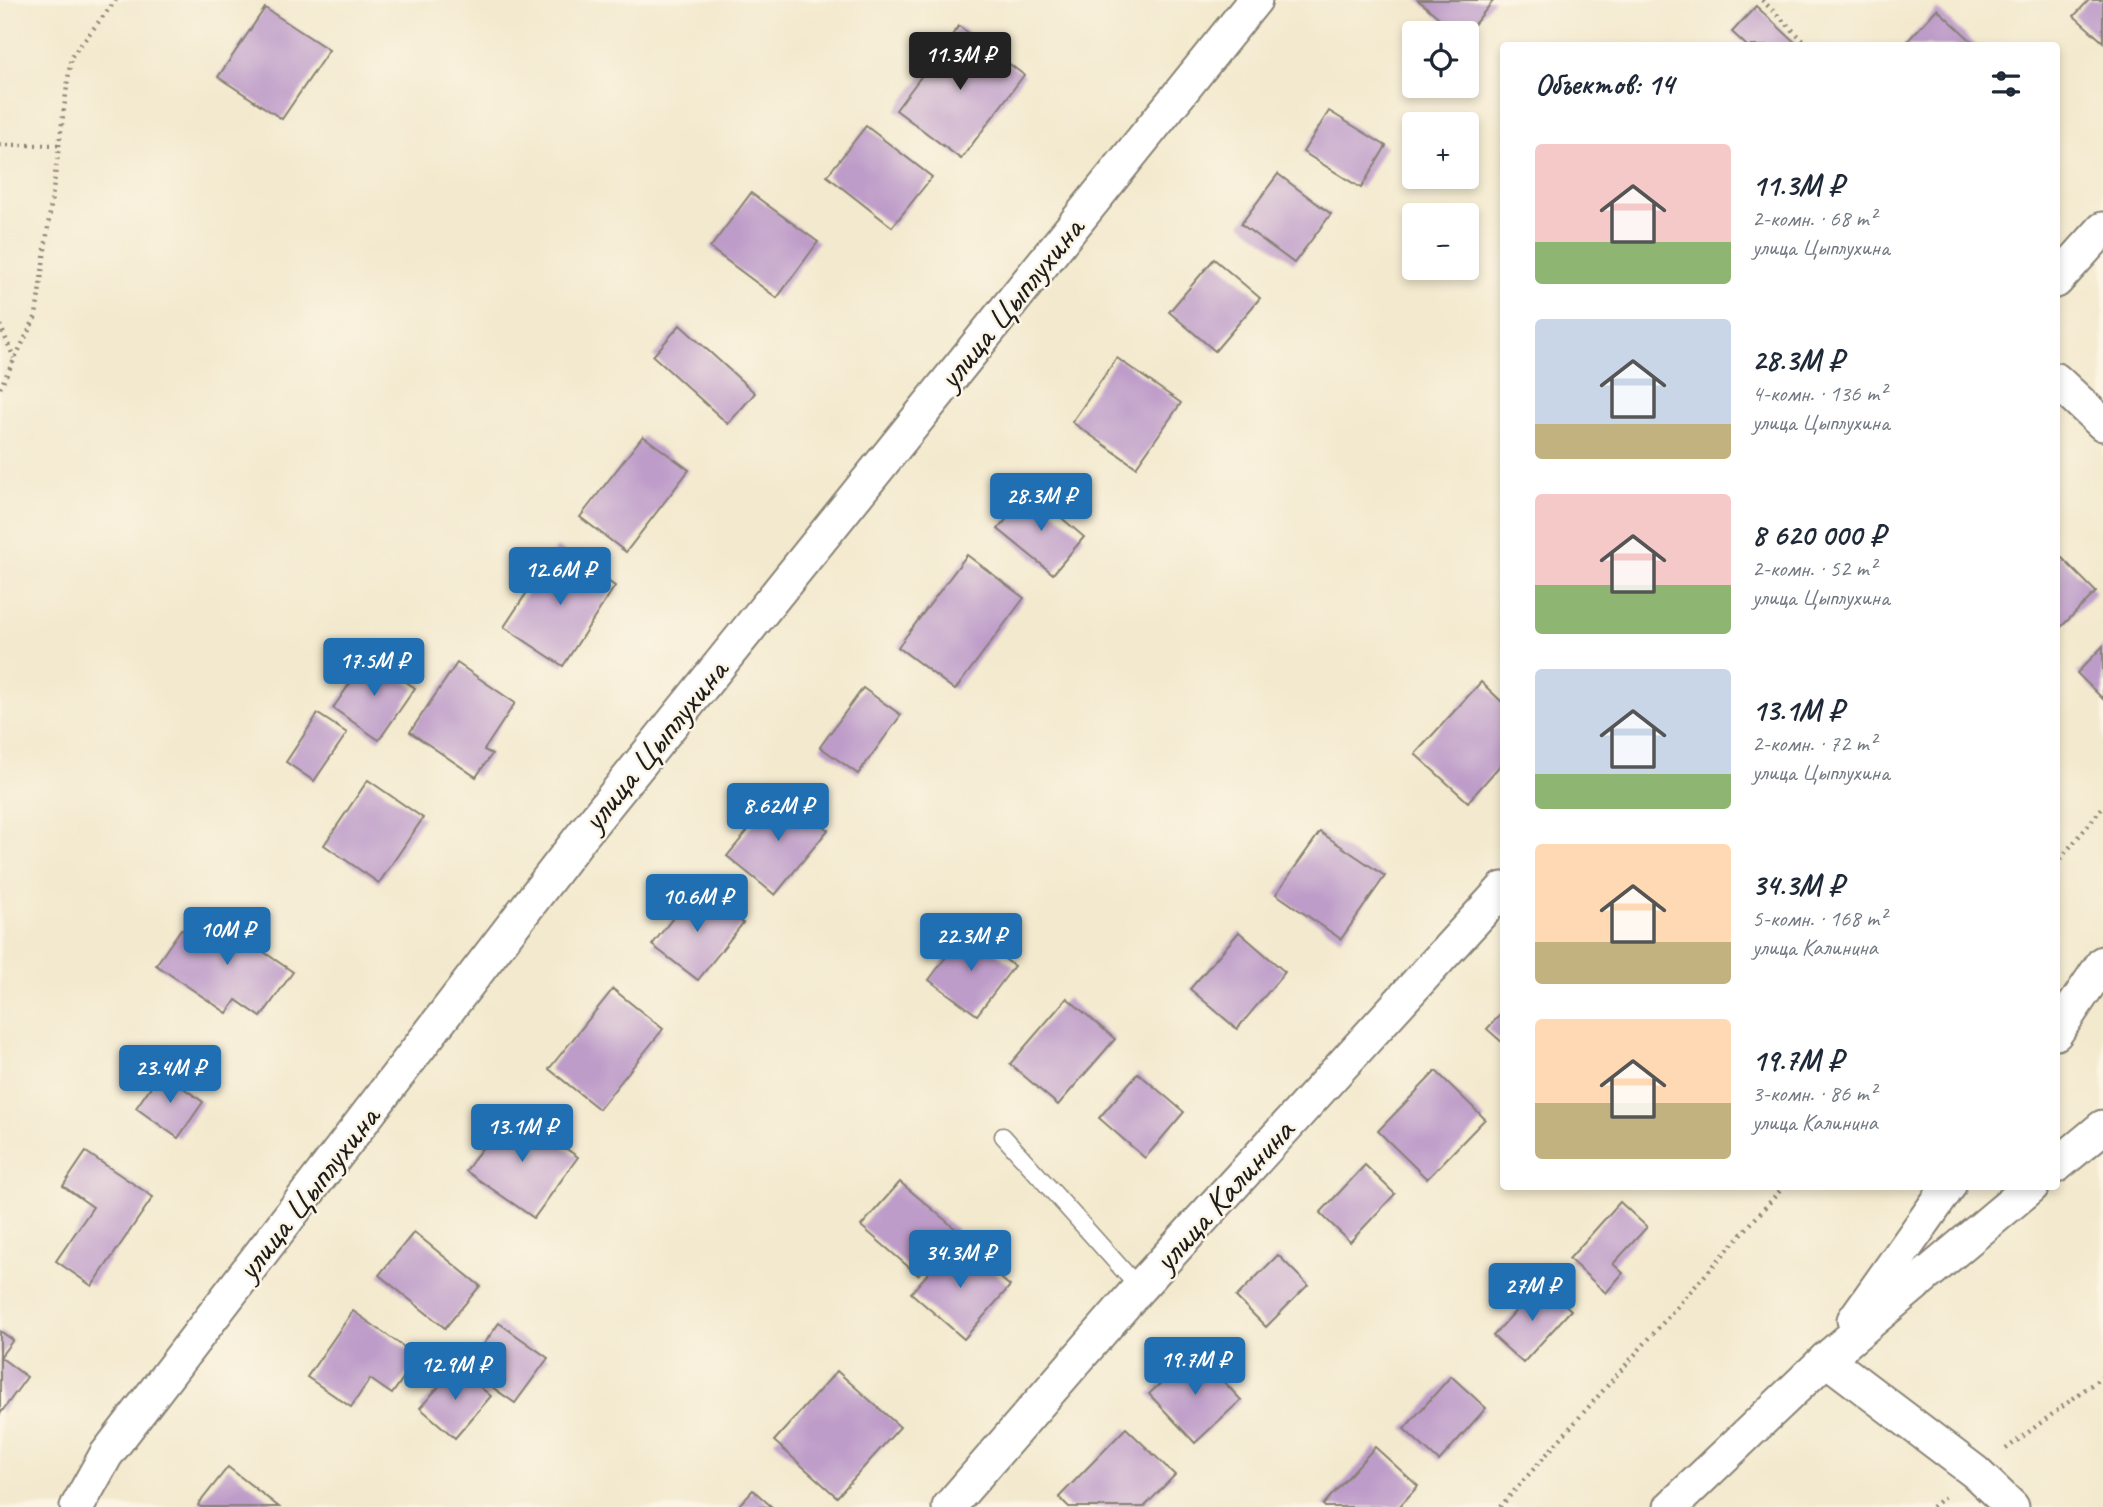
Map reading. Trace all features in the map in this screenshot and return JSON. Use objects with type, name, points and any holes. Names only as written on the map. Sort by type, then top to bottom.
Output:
[{"type":"street","name":"улица Цыплухина","points":[[77,1507],[106,1455],[580,838],[1255,0]]},
{"type":"street","points":[[2060,277],[2103,229]]},
{"type":"street","points":[[2060,384],[2103,424]]},
{"type":"street","name":"улица Калинина","points":[[949,1507],[1139,1288],[1500,891]]},
{"type":"street","points":[[2060,1027],[2103,963]]},
{"type":"street","points":[[2060,1163],[2103,1127]]},
{"type":"street","points":[[1826,1359],[1946,1190]]},
{"type":"street","points":[[1671,1507],[1826,1359],[2027,1190]]},
{"type":"street","points":[[1826,1359],[1975,1472],[2012,1507]]},
{"type":"lane","points":[[1003,1136],[1139,1288]]},
{"type":"path","points":[[0,388],[36,316],[71,57],[116,0]]},
{"type":"path","points":[[1762,0],[1805,42]]},
{"type":"path","points":[[0,145],[59,145]]},
{"type":"path","points":[[0,325],[15,359]]},
{"type":"path","points":[[2060,859],[2103,807]]},
{"type":"path","points":[[1500,1507],[1780,1190]]},
{"type":"path","points":[[1932,1507],[2103,1376]]},
{"type":"building","points":[[1418,0],[1494,0],[1477,21],[1443,21]]},
{"type":"building","points":[[2089,0],[2103,0],[2103,42],[2074,16]]},
{"type":"building","points":[[1756,6],[1795,42],[1743,42],[1732,32]]},
{"type":"building","points":[[265,8],[329,50],[282,119],[218,77]]},
{"type":"building","points":[[1937,9],[1973,42],[1907,42]]},
{"type":"building","points":[[959,26],[1024,75],[961,159],[896,110]]},
{"type":"building","points":[[1329,111],[1386,146],[1361,188],[1303,152]]},
{"type":"building","points":[[866,126],[932,177],[892,227],[827,176]]},
{"type":"building","points":[[1278,174],[1331,214],[1294,263],[1241,224]]},
{"type":"building","points":[[751,193],[818,242],[777,298],[710,248]]},
{"type":"building","points":[[1214,259],[1260,298],[1215,351],[1169,312]]},
{"type":"building","points":[[680,325],[755,393],[728,424],[653,356]]},
{"type":"building","points":[[1117,358],[1181,403],[1136,467],[1072,422]]},
{"type":"building","points":[[643,436],[689,470],[626,552],[580,517]]},
{"type":"building","points":[[1030,491],[1084,537],[1053,574],[998,529]]},
{"type":"building","points":[[557,547],[615,586],[563,666],[504,627]]},
{"type":"building","points":[[967,555],[1024,598],[955,690],[898,647]]},
{"type":"building","points":[[2060,556],[2096,592],[2060,628]]},
{"type":"building","points":[[2103,646],[2103,699],[2077,673]]},
{"type":"building","points":[[369,656],[415,688],[379,740],[333,708]]},
{"type":"building","points":[[457,663],[515,703],[484,750],[492,754],[476,777],[410,732]]},
{"type":"building","points":[[1481,682],[1500,700],[1500,765],[1468,802],[1415,754]]},
{"type":"building","points":[[863,688],[901,715],[858,774],[820,747]]},
{"type":"building","points":[[318,714],[347,733],[314,781],[286,762]]},
{"type":"building","points":[[368,780],[423,818],[379,883],[324,845]]},
{"type":"building","points":[[780,791],[828,830],[775,895],[727,856]]},
{"type":"building","points":[[1320,832],[1385,876],[1341,939],[1276,894]]},
{"type":"building","points":[[697,887],[743,923],[698,980],[652,945]]},
{"type":"building","points":[[239,918],[269,939],[261,950],[293,972],[261,1017],[236,1000],[227,1013],[156,965],[181,929],[201,942],[217,919],[231,929]]},
{"type":"building","points":[[966,930],[1014,966],[977,1015],[929,980]]},
{"type":"building","points":[[1239,932],[1285,972],[1237,1029],[1190,989]]},
{"type":"building","points":[[613,989],[663,1029],[599,1109],[549,1069]]},
{"type":"building","points":[[1067,998],[1115,1039],[1058,1105],[1010,1064]]},
{"type":"building","points":[[1500,1014],[1500,1040],[1487,1029]]},
{"type":"building","points":[[1436,1071],[1485,1119],[1427,1179],[1378,1131]]},
{"type":"building","points":[[161,1072],[203,1102],[178,1138],[136,1108]]},
{"type":"building","points":[[1138,1073],[1184,1112],[1145,1158],[1099,1118]]},
{"type":"building","points":[[509,1109],[578,1157],[534,1218],[466,1171]]},
{"type":"building","points":[[86,1152],[153,1197],[92,1286],[56,1261],[93,1207],[63,1186]]},
{"type":"building","points":[[1365,1165],[1395,1194],[1350,1242],[1320,1213]]},
{"type":"building","points":[[900,1182],[957,1230],[918,1275],[861,1226]]},
{"type":"building","points":[[1620,1202],[1647,1227],[1613,1264],[1623,1273],[1606,1293],[1569,1259]]},
{"type":"building","points":[[414,1232],[480,1286],[445,1328],[379,1275]]},
{"type":"building","points":[[957,1240],[1010,1286],[964,1339],[911,1293]]},
{"type":"building","points":[[1278,1255],[1308,1285],[1266,1327],[1236,1297]]},
{"type":"building","points":[[1541,1283],[1571,1310],[1523,1363],[1493,1336]]},
{"type":"building","points":[[353,1311],[418,1357],[392,1394],[370,1379],[351,1407],[307,1377]]},
{"type":"building","points":[[499,1323],[548,1358],[515,1403],[466,1369]]},
{"type":"building","points":[[0,1331],[13,1340],[0,1357]]},
{"type":"building","points":[[1195,1351],[1241,1400],[1195,1443],[1149,1394]]},
{"type":"building","points":[[0,1357],[27,1377],[0,1414]]},
{"type":"building","points":[[456,1367],[491,1396],[455,1438],[420,1408]]},
{"type":"building","points":[[837,1371],[900,1427],[837,1497],[774,1441]]},
{"type":"building","points":[[1451,1376],[1486,1408],[1439,1461],[1404,1429]]},
{"type":"building","points":[[1126,1428],[1175,1475],[1144,1507],[1069,1507],[1059,1497]]},
{"type":"building","points":[[1375,1447],[1418,1486],[1399,1507],[1325,1507],[1323,1505]]},
{"type":"building","points":[[228,1467],[279,1507],[198,1505]]},
{"type":"building","points":[[753,1490],[772,1507],[737,1507]]}]
